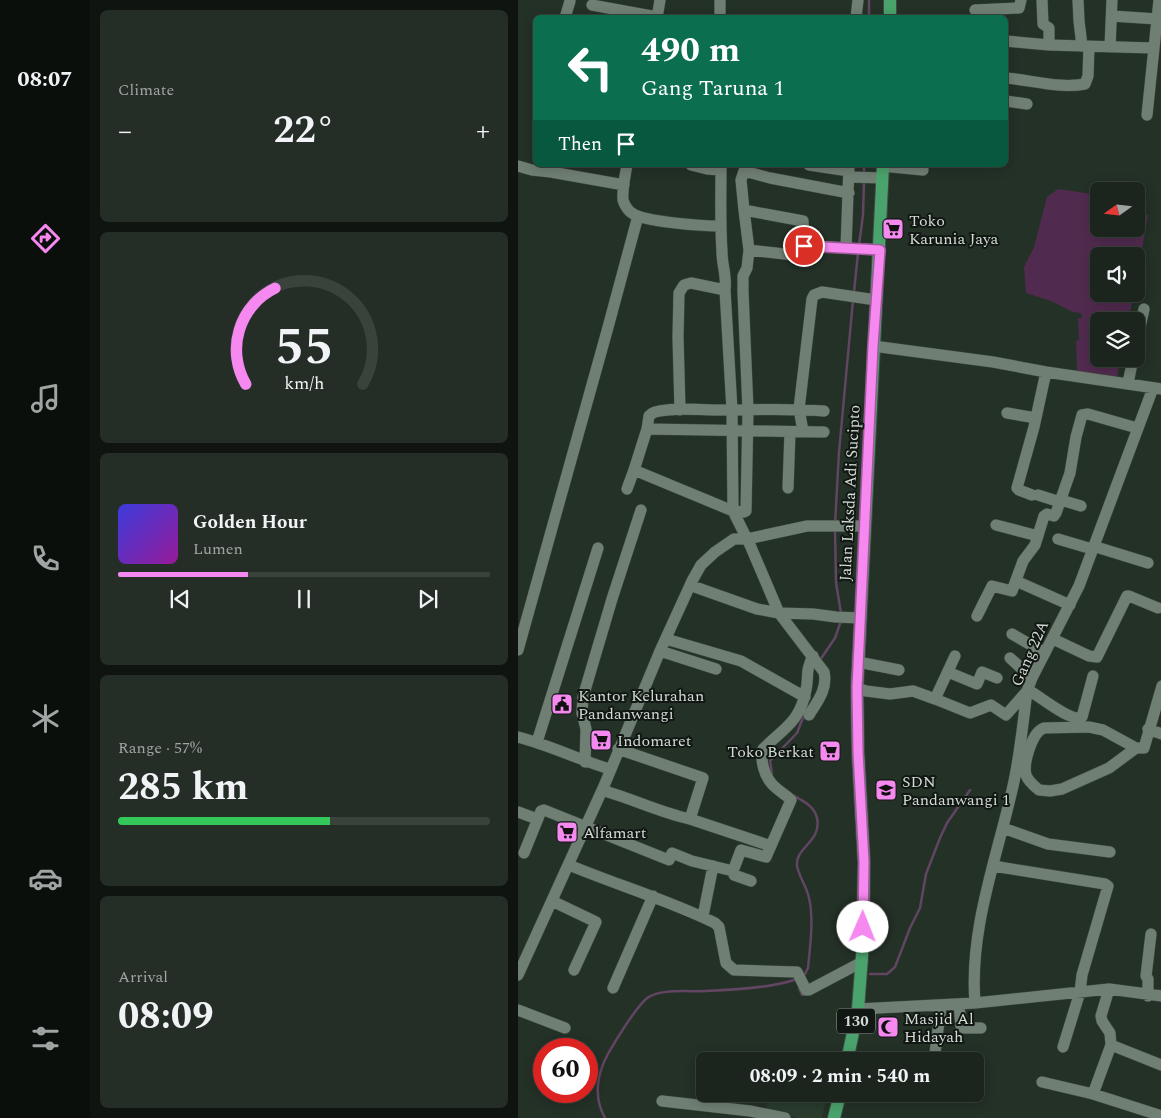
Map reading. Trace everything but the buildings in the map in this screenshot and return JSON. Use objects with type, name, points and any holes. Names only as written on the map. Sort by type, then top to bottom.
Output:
[{"type":"main road","points":[[890,0],[890,15]]},
{"type":"main road","name":"Jalan Laksda Adi Sucipto","points":[[850,1052],[858,1009],[862,962],[864,862],[858,752],[857,688],[873,346],[880,250],[880,172]]},
{"type":"main road","points":[[834,1118],[838,1102]]},
{"type":"street","points":[[657,15],[660,0]]},
{"type":"street","points":[[720,0],[720,15]]},
{"type":"street","points":[[856,15],[858,0]]},
{"type":"street","points":[[975,10],[994,14],[1020,8],[1021,0]]},
{"type":"street","points":[[1042,0],[1043,25],[1049,28],[1049,45]]},
{"type":"street","points":[[1008,78],[1044,84],[1085,84],[1088,76],[1086,46],[1079,21],[1078,0]]},
{"type":"street","points":[[1110,47],[1112,0]]},
{"type":"street","points":[[566,15],[570,1]]},
{"type":"street","points":[[1147,115],[1153,48],[1160,4]]},
{"type":"street","points":[[592,5],[646,15]]},
{"type":"street","points":[[1112,16],[1157,19]]},
{"type":"street","points":[[1008,41],[1049,45],[1153,48]]},
{"type":"street","points":[[1008,101],[1028,104]]},
{"type":"street","points":[[518,166],[624,185]]},
{"type":"street","points":[[627,167],[624,201],[631,213],[672,222],[720,226]]},
{"type":"street","points":[[699,167],[707,169],[721,167],[720,226],[722,264],[727,277],[732,410],[733,511],[779,613],[822,667],[826,680],[825,686],[808,715]]},
{"type":"street","points":[[821,167],[851,172],[923,170]]},
{"type":"street","points":[[634,470],[733,511],[744,512],[747,508],[748,410],[744,276],[749,250],[741,180],[744,171],[779,180],[849,193]]},
{"type":"street","points":[[851,172],[849,193],[853,248]]},
{"type":"street","points":[[744,210],[803,221],[804,246]]},
{"type":"street","points":[[518,650],[608,331],[638,216]]},
{"type":"street","points":[[749,250],[794,255],[798,246],[880,250]]},
{"type":"street","points":[[727,277],[741,273],[744,276]]},
{"type":"street","points":[[680,410],[679,292],[684,285],[691,283],[726,290]]},
{"type":"street","points":[[803,431],[799,409],[814,295],[822,292],[831,292],[876,300]]},
{"type":"street","points":[[873,346],[994,362],[1046,372],[1157,388]]},
{"type":"street","points":[[1128,383],[1131,367]]},
{"type":"street","points":[[1046,372],[1017,488],[1035,495],[1081,506]]},
{"type":"street","name":"Gang 22A","points":[[975,1003],[973,980],[975,954],[986,890],[1014,785],[1029,686],[1079,586],[1137,428],[1157,388]]},
{"type":"street","points":[[627,489],[647,430],[649,416],[653,413],[680,410],[799,409],[824,411]]},
{"type":"street","points":[[1007,413],[1036,418]]},
{"type":"street","points":[[977,616],[992,586],[1012,591],[1023,561],[1036,545],[1044,516],[1046,514],[1055,515],[1070,473],[1076,435],[1084,414],[1137,428]]},
{"type":"street","points":[[647,430],[824,432]]},
{"type":"street","points":[[788,488],[790,432]]},
{"type":"street","points":[[585,762],[586,729],[582,714],[583,698],[614,591],[641,510]]},
{"type":"street","points":[[518,975],[569,865],[692,580],[707,558],[734,539],[747,539],[789,528],[828,525],[865,526]]},
{"type":"street","points":[[996,525],[1038,536]]},
{"type":"street","points":[[1058,539],[1148,563]]},
{"type":"street","points":[[538,742],[598,548]]},
{"type":"street","points":[[1016,581],[1070,605]]},
{"type":"street","points":[[695,587],[746,606],[779,613],[860,618]]},
{"type":"street","points":[[1053,639],[1090,656],[1097,657],[1126,596],[1158,608]]},
{"type":"street","points":[[1012,634],[1045,652]]},
{"type":"street","points":[[666,640],[741,661],[805,696]]},
{"type":"street","points":[[660,651],[716,668]]},
{"type":"street","points":[[935,699],[955,656]]},
{"type":"street","points":[[733,871],[741,850],[766,857],[791,800],[772,785],[767,778],[762,754],[763,749],[790,725],[797,716],[805,696],[807,673],[814,657]]},
{"type":"street","points":[[1010,658],[1029,686],[1074,718],[1080,719],[1082,717],[1094,676]]},
{"type":"street","points":[[858,662],[899,670]]},
{"type":"street","points":[[948,672],[977,684],[982,672],[997,678]]},
{"type":"street","points":[[857,688],[890,694],[914,691],[970,713],[991,705],[1006,715],[1029,686]]},
{"type":"street","points":[[1136,748],[1103,730],[1089,728],[1044,728],[1038,732],[1030,748],[1026,776],[1039,790],[1062,789],[1109,768],[1136,748],[1145,747],[1148,730],[1162,686]]},
{"type":"street","points":[[1148,730],[1162,734]]},
{"type":"street","points":[[518,737],[538,742],[585,762],[610,769]]},
{"type":"street","points":[[618,750],[705,774],[690,819]]},
{"type":"street","points":[[608,792],[631,798],[677,816],[770,846]]},
{"type":"street","points":[[524,853],[537,819],[541,811],[544,810],[586,825],[669,860],[672,853],[733,871],[734,875],[751,881]]},
{"type":"street","points":[[518,812],[537,819]]},
{"type":"street","points":[[1003,828],[1048,844],[1110,852]]},
{"type":"street","points":[[569,865],[610,882],[653,896],[715,923],[719,927],[726,963],[734,970],[796,972],[806,990],[809,990],[862,962]]},
{"type":"street","points":[[702,916],[712,866]]},
{"type":"street","points":[[993,866],[1108,886],[1082,975],[1080,992],[1064,1048]]},
{"type":"street","points":[[613,988],[653,896]]},
{"type":"street","points":[[552,901],[596,922],[574,970]]},
{"type":"street","points":[[1148,996],[1148,979],[1146,976],[1151,934]]},
{"type":"street","points":[[1093,1094],[1111,1045],[1110,1033],[1101,1016],[1109,989]]},
{"type":"street","points":[[858,1009],[941,1006],[1109,989],[1148,996],[1162,996]]},
{"type":"street","points":[[959,1004],[962,1026],[964,1028],[980,1028]]},
{"type":"street","points":[[935,1052],[941,1006]]},
{"type":"street","points":[[518,1010],[565,1028]]},
{"type":"street","points":[[1111,1045],[1161,1065]]},
{"type":"street","points":[[1042,1082],[1093,1094],[1162,1116]]},
{"type":"street","points":[[662,1101],[741,1110],[785,1118]]},
{"type":"shaded area","points":[[1058,189],[1090,194],[1090,238],[1144,238],[1142,247],[1090,247],[1090,302],[1132,302],[1130,312],[1090,312],[1090,367],[1119,367],[1117,377],[1077,371],[1076,341],[1079,340],[1078,318],[1082,318],[1081,313],[1073,312],[1051,301],[1026,293],[1024,267],[1034,247],[1047,197]]},
{"type":"shaded area","points":[[767,1102],[825,1102],[822,1118],[798,1118],[766,1109]]},
{"type":"waterway","points":[[869,0],[869,15]]},
{"type":"waterway","points":[[864,167],[864,175]]},
{"type":"waterway","points":[[859,245],[863,215],[864,181]]},
{"type":"waterway","points":[[854,292],[858,253]]},
{"type":"waterway","points":[[835,524],[839,452],[853,300]]},
{"type":"waterway","points":[[835,529],[836,583],[841,613]]},
{"type":"waterway","points":[[820,660],[835,638],[841,621]]},
{"type":"waterway","points":[[772,774],[770,761],[797,733],[804,715]]},
{"type":"waterway","points":[[870,974],[887,974],[895,967],[920,908],[926,874],[940,838],[947,823],[970,790]]},
{"type":"waterway","points":[[793,795],[807,804],[817,818],[816,833],[797,859],[798,870],[808,894],[811,915],[808,968],[802,976]]},
{"type":"waterway","points":[[605,1118],[601,1110],[598,1093],[599,1077],[602,1068],[621,1032],[646,999],[658,993],[752,988],[776,985],[797,979]]},
{"type":"waterway","points":[[799,988],[802,995],[808,994]]},
{"type":"place","name":"Toko Karunia Jaya","points":[[893,229]]},
{"type":"place","name":"Kantor Kelurahan Pandanwangi","points":[[562,704]]},
{"type":"place","name":"Indomaret","points":[[601,740]]},
{"type":"place","name":"Toko Berkat","points":[[830,751]]},
{"type":"place","name":"SDN Pandanwangi 1","points":[[886,790]]},
{"type":"place","name":"Alfamart","points":[[567,832]]},
{"type":"place","name":"Masjid Al Hidayah","points":[[888,1027]]},
{"type":"route","points":[[804,246],[880,250],[873,346],[857,688],[858,752],[864,862],[863,927]]}]
